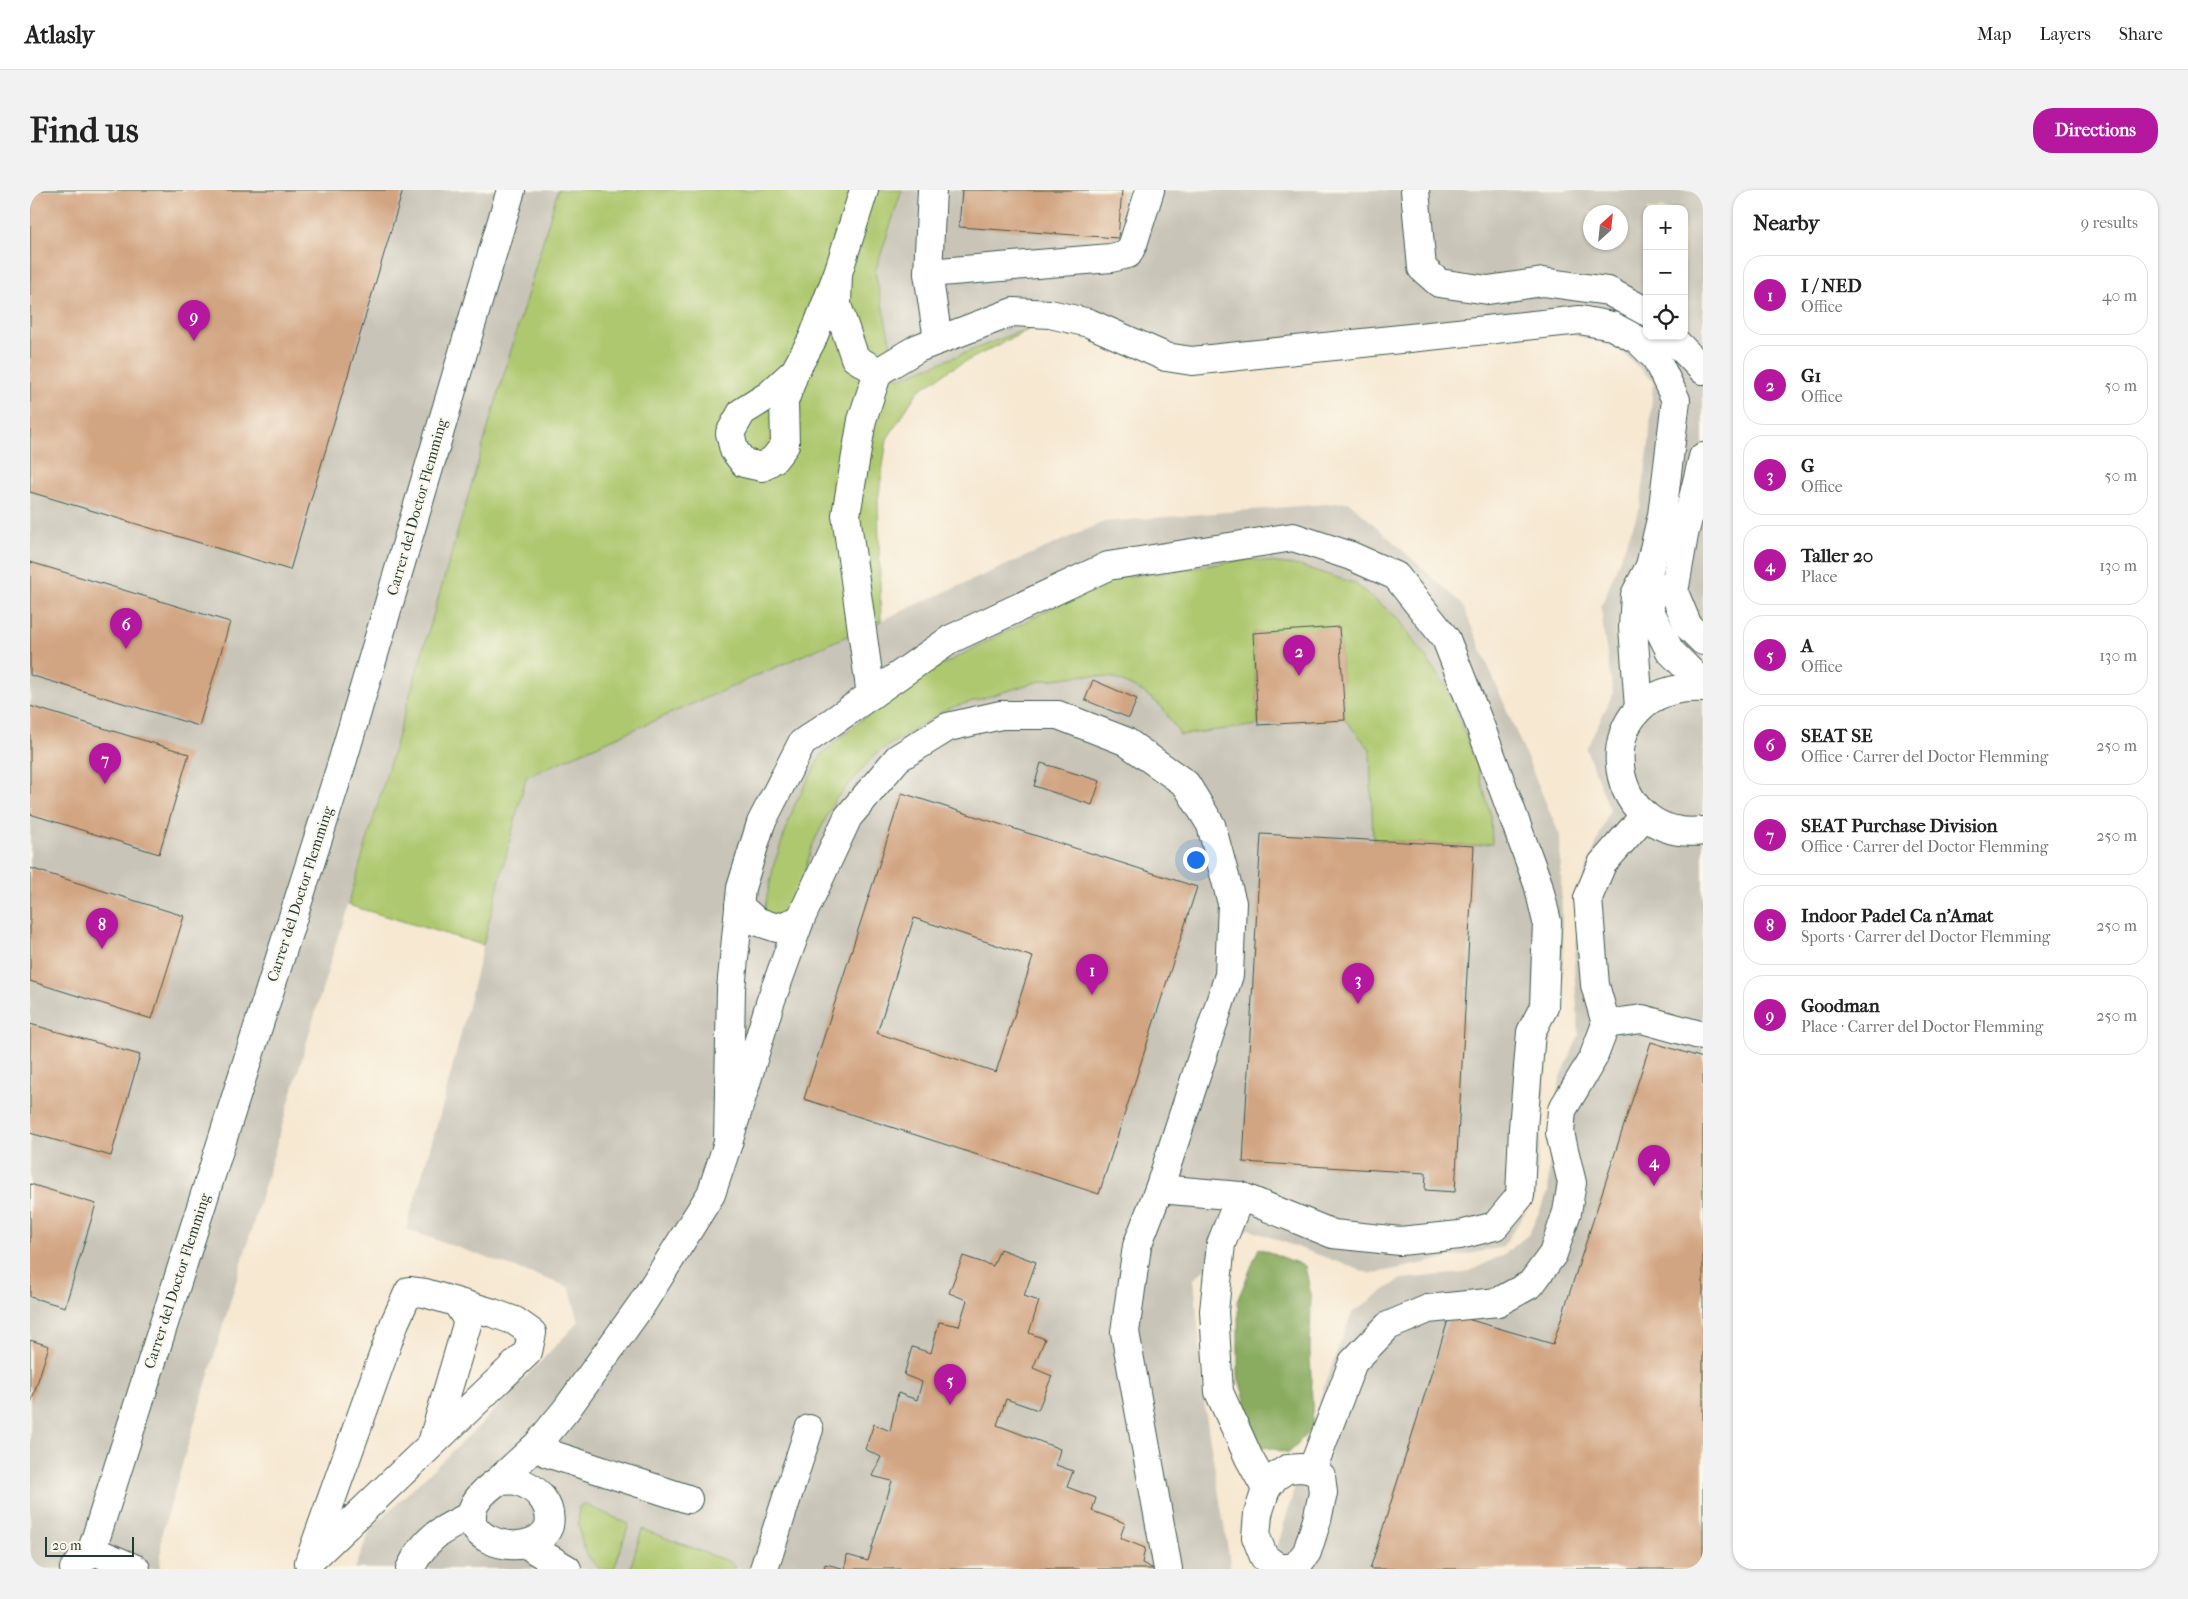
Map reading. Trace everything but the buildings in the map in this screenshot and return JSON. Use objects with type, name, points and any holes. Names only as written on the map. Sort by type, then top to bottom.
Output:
[{"type":"street","name":"Carrer del Doctor Flemming","points":[[136,1569],[83,1559],[340,766],[510,190]]},
{"type":"street","points":[[795,372],[812,340],[838,273],[864,190]]},
{"type":"street","points":[[932,190],[928,273],[938,340]]},
{"type":"street","points":[[928,273],[1110,258],[1128,254],[1134,244],[1150,190]]},
{"type":"street","points":[[1415,190],[1422,268],[1439,283],[1488,290],[1543,282],[1608,291],[1643,310]]},
{"type":"street","points":[[838,273],[837,305],[855,358],[878,372]]},
{"type":"street","points":[[871,695],[846,515],[862,420],[878,372],[918,348],[1013,312],[1050,314],[1089,323],[1166,357],[1192,361],[1580,320],[1612,326],[1638,340],[1656,358],[1676,400],[1662,515],[1650,566],[1650,611],[1670,651],[1703,686]]},
{"type":"street","points":[[1674,340],[1703,370]]},
{"type":"street","points":[[1676,400],[1703,380]]},
{"type":"street","points":[[1703,457],[1684,535],[1674,592],[1688,626],[1703,641]]},
{"type":"street","points":[[728,1143],[731,989],[741,888],[762,822],[802,742],[951,639],[1108,566],[1292,537],[1351,556],[1396,576],[1446,639],[1538,884],[1547,922],[1544,1007],[1531,1032],[1523,1128],[1520,1196],[1495,1226],[1460,1235],[1400,1241],[1333,1234],[1240,1196],[1159,1189]]},
{"type":"street","points":[[1640,708],[1633,627],[1634,603],[1635,594],[1650,566]]},
{"type":"street","points":[[1698,836],[1666,828],[1644,815],[1629,797],[1620,774],[1619,750],[1626,727],[1640,708],[1659,694],[1682,687],[1703,686]]},
{"type":"street","points":[[567,1569],[531,1558],[485,1558],[472,1529],[472,1515],[477,1500],[536,1445],[566,1410],[642,1304],[711,1194],[770,1002],[800,920],[848,817],[898,758],[948,727],[1001,715],[1058,715],[1126,741],[1186,784],[1210,825],[1232,904],[1229,975],[1159,1189],[1137,1246],[1124,1332],[1168,1569]]},
{"type":"street","points":[[1312,1470],[1353,1362],[1388,1326],[1428,1309],[1498,1302],[1531,1284],[1553,1254],[1567,1212],[1572,1183],[1560,1134],[1562,1110],[1593,1058],[1606,1024],[1594,985],[1588,898],[1602,864],[1644,815]]},
{"type":"street","points":[[739,906],[756,921],[778,928],[800,920]]},
{"type":"street","points":[[1606,1024],[1642,1019],[1703,1036]]},
{"type":"street","points":[[1240,1196],[1221,1244],[1214,1311],[1219,1392],[1249,1458],[1266,1489]]},
{"type":"street","points":[[409,1291],[425,1293],[457,1303],[516,1321],[532,1333],[528,1352],[309,1562],[395,1322],[409,1291]]},
{"type":"street","points":[[432,1444],[468,1321],[457,1303]]},
{"type":"street","points":[[542,1496],[547,1453],[566,1410]]},
{"type":"street","points":[[764,1569],[808,1429]]},
{"type":"street","points":[[547,1453],[688,1499]]},
{"type":"street","points":[[1301,1468],[1312,1470],[1321,1476],[1323,1493],[1307,1552],[1294,1569],[1279,1568],[1264,1557],[1256,1537],[1258,1514],[1266,1489],[1275,1477],[1287,1469],[1301,1468]]},
{"type":"street","points":[[498,1481],[516,1481],[530,1487],[542,1496],[550,1512],[545,1539],[531,1558]]},
{"type":"street","points":[[410,1569],[419,1551],[438,1532],[472,1515]]},
{"type":"shaded area","points":[[30,190],[558,190],[162,1533],[160,1569],[30,1569]]},
{"type":"shaded area","points":[[902,190],[1703,190],[1703,1569],[1271,1569],[1326,1380],[1352,1313],[1401,1279],[1465,1273],[1503,1255],[1529,1234],[1548,1193],[1550,1137],[1560,1079],[1579,1035],[1574,969],[1584,875],[1610,809],[1586,749],[1613,694],[1601,607],[1640,508],[1649,444],[1653,381],[1618,348],[1568,333],[1135,357],[1044,322],[898,379],[875,272]]},
{"type":"shaded area","points":[[1349,502],[1462,604],[1560,836],[1563,969],[1545,1077],[1535,1197],[1503,1247],[1371,1274],[1248,1229],[1194,1279],[1205,1409],[1231,1569],[355,1569],[370,1529],[484,1421],[579,1321],[569,1287],[406,1229],[443,1104],[526,777],[1104,522]]},
{"type":"green space","points":[[558,190],[902,190],[875,272],[898,379],[1044,322],[951,369],[918,391],[887,439],[878,500],[881,621],[526,777],[483,945],[348,905]]},
{"type":"green space","points":[[1248,559],[1300,566],[1354,583],[1399,619],[1446,687],[1474,756],[1491,816],[1492,843],[1474,846],[1373,840],[1370,749],[1345,720],[1339,628],[1253,633],[1258,725],[1180,735],[1162,707],[1143,692],[1115,678],[1085,675],[1040,681],[947,709],[875,754],[835,800],[812,846],[790,922],[763,916],[774,864],[795,804],[822,754],[867,715],[919,677],[1110,578],[1163,573]]},
{"type":"green space","points":[[1259,1248],[1305,1266],[1311,1295],[1310,1350],[1313,1427],[1289,1453],[1258,1445],[1238,1376],[1238,1299]]},
{"type":"green space","points":[[584,1504],[629,1524],[614,1569],[601,1569],[585,1550],[579,1524],[579,1507]]},
{"type":"green space","points":[[642,1529],[732,1563],[735,1569],[630,1569]]},
{"type":"place","name":"Goodman","points":[[194,341]]},
{"type":"place","name":"SEAT SE","points":[[126,649]]},
{"type":"place","name":"G1","points":[[1299,676]]},
{"type":"place","name":"SEAT Purchase Division","points":[[105,784]]},
{"type":"place","name":"Indoor Padel Ca n'Amat","points":[[102,949]]},
{"type":"place","name":"I / NED","points":[[1092,995]]},
{"type":"place","name":"G","points":[[1358,1004]]},
{"type":"place","name":"Taller 20","points":[[1654,1186]]},
{"type":"place","name":"A","points":[[950,1405]]}]
